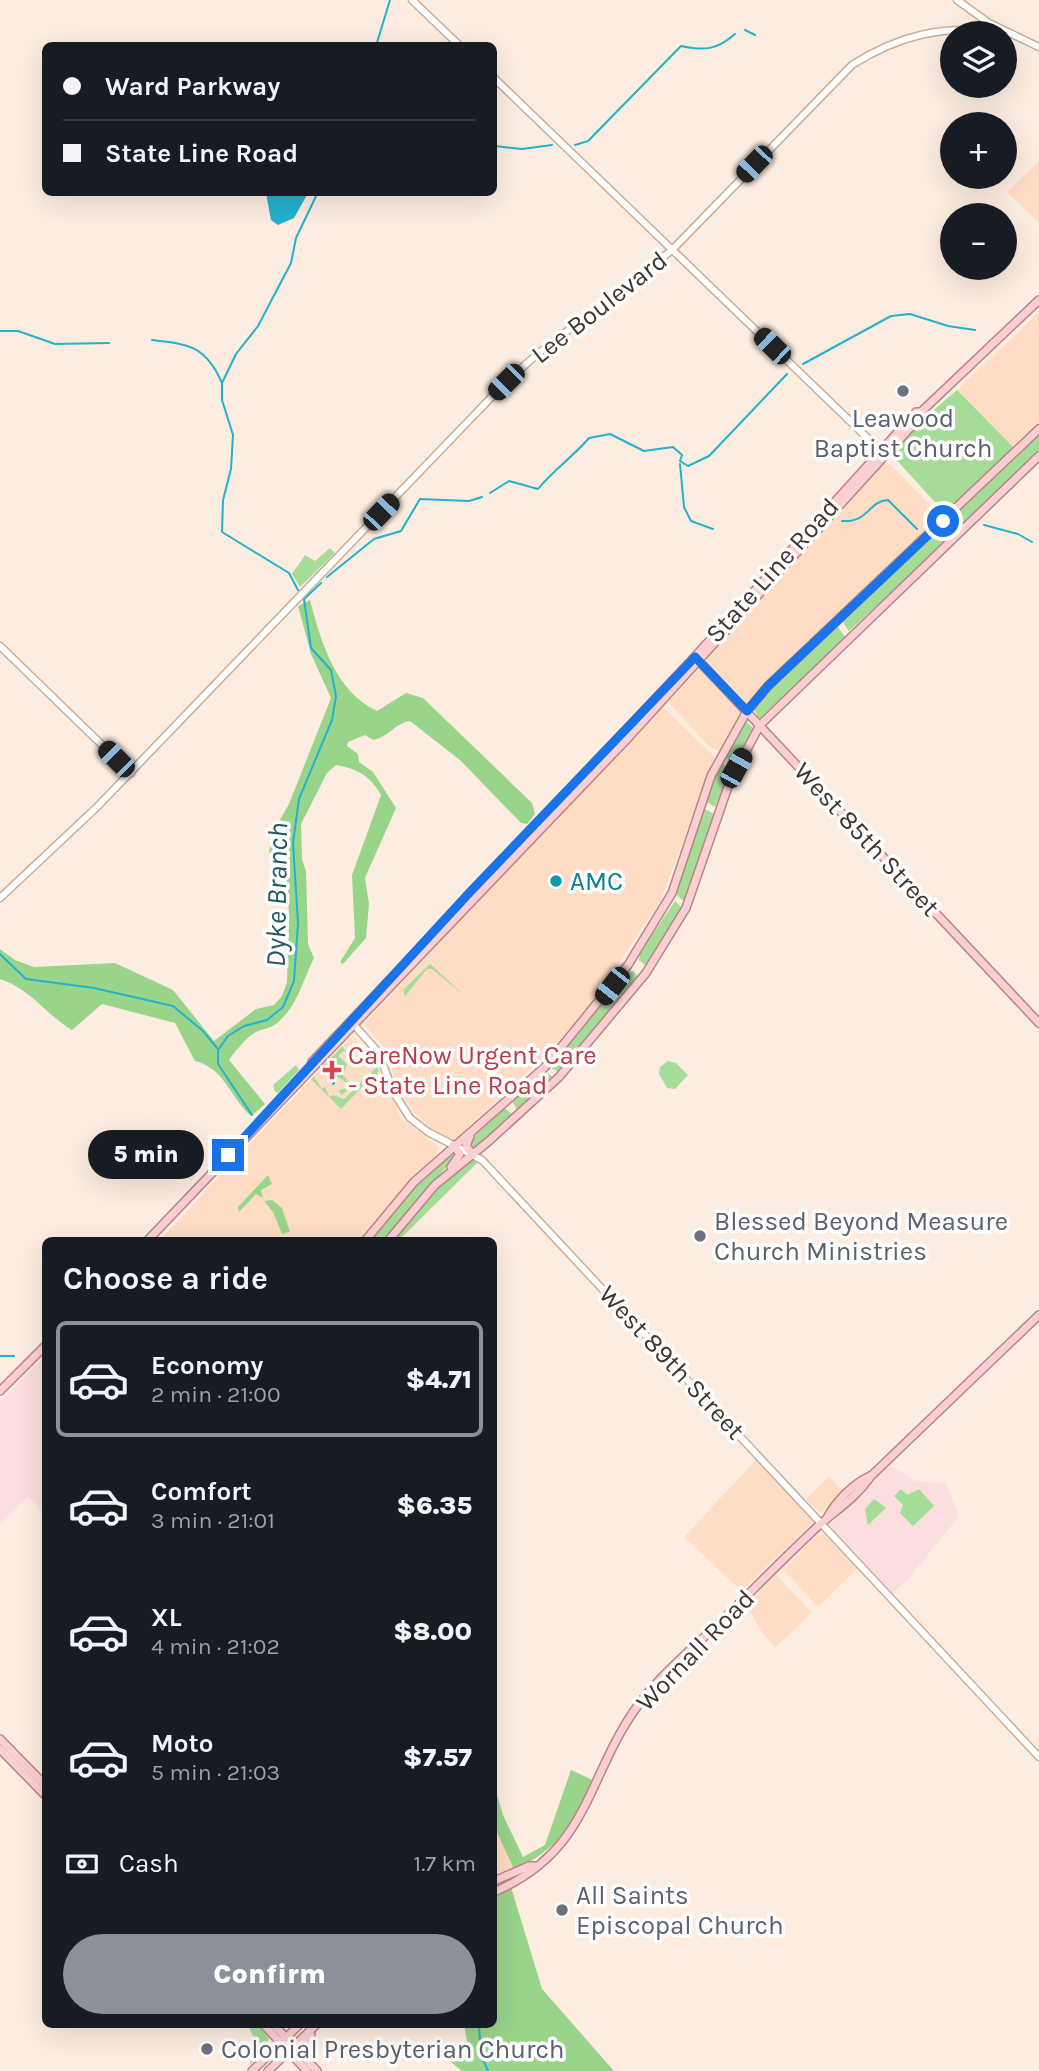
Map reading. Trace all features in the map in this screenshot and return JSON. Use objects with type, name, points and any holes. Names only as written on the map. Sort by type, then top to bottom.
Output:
[{"type":"main road","name":"State Line Road","points":[[310,1069],[316,1067],[355,1026],[697,659],[921,412],[1039,300]]},
{"type":"main road","name":"State Line Road","points":[[151,1237],[310,1069],[312,1062],[470,892],[697,659],[880,450],[916,412],[921,412]]},
{"type":"main road","points":[[368,1237],[414,1182],[562,1049],[647,937],[678,878],[711,776],[747,711],[768,686],[1039,429]]},
{"type":"main road","points":[[435,1185],[473,1155],[559,1077],[646,972],[686,908],[730,781],[760,725],[1039,456]]},
{"type":"main road","name":"West 85th Street","points":[[697,659],[1039,1023]]},
{"type":"main road","points":[[472,1132],[466,1146],[473,1155]]},
{"type":"main road","points":[[391,1237],[458,1159],[460,1154],[453,1145]]},
{"type":"main road","name":"Wornall Road","points":[[497,1891],[515,1883],[537,1866],[561,1845],[575,1828],[627,1722],[644,1696],[825,1521],[847,1504],[871,1476],[1039,1315]]},
{"type":"main road","points":[[0,1391],[42,1349]]},
{"type":"main road","points":[[0,1739],[42,1782]]},
{"type":"main road","points":[[0,1749],[42,1792]]},
{"type":"main road","name":"Wornall Road","points":[[497,1880],[537,1866]]},
{"type":"main road","points":[[268,2028],[284,2040]]},
{"type":"main road","points":[[276,2028],[307,2071]]},
{"type":"main road","points":[[252,2071],[296,2028]]},
{"type":"main road","points":[[268,2071],[315,2028]]},
{"type":"main road","points":[[316,2028],[304,2046],[317,2071]]},
{"type":"main road","points":[[291,2049],[317,2071]]},
{"type":"main road","points":[[279,2061],[299,2062]]},
{"type":"street","points":[[412,0],[456,42]]},
{"type":"street","points":[[957,0],[985,21]]},
{"type":"street","points":[[973,13],[974,21]]},
{"type":"street","name":"Lee Boulevard","points":[[0,898],[131,773],[519,369],[672,250],[852,65],[885,46],[915,36],[940,33]]},
{"type":"street","points":[[1017,39],[1039,47]]},
{"type":"street","points":[[497,81],[880,450]]},
{"type":"street","points":[[0,646],[131,773]]},
{"type":"street","name":"West 89th Street","points":[[355,1026],[378,1052],[405,1112],[428,1132],[482,1160],[825,1521],[1039,1757]]},
{"type":"shaded area","points":[[1039,161],[1039,223],[1007,192],[1017,189],[1017,182]]},
{"type":"shaded area","points":[[1039,312],[1039,425],[1014,448],[957,390]]},
{"type":"shaded area","points":[[884,462],[892,466],[938,513],[940,520],[746,704],[707,662],[707,657]]},
{"type":"shaded area","points":[[699,669],[740,712],[720,751],[710,747],[668,702]]},
{"type":"shaded area","points":[[660,704],[715,757],[660,902],[592,1002],[550,1051],[454,1140],[432,1130],[413,1111],[399,1089],[382,1045],[364,1024]]},
{"type":"shaded area","points":[[352,1036],[371,1054],[401,1118],[439,1147],[437,1156],[392,1201],[363,1237],[163,1237]]},
{"type":"shaded area","points":[[42,1359],[42,1512],[28,1496],[0,1525],[0,1402]]},
{"type":"shaded area","points":[[757,1459],[813,1522],[741,1591],[684,1537]]},
{"type":"shaded area","points":[[889,1465],[916,1481],[946,1483],[959,1516],[909,1578],[890,1596],[829,1525]]},
{"type":"shaded area","points":[[829,1477],[844,1493],[821,1513],[806,1499]]},
{"type":"shaded area","points":[[824,1534],[858,1568],[818,1607],[784,1570],[817,1535]]},
{"type":"shaded area","points":[[776,1575],[812,1612],[775,1648],[759,1628],[747,1605]]},
{"type":"shaded area","points":[[497,1832],[514,1869],[497,1875]]},
{"type":"green space","points":[[957,390],[1014,448],[945,513],[892,455],[922,420]]},
{"type":"green space","points":[[1039,432],[1039,454],[958,529],[950,518]]},
{"type":"green space","points":[[944,523],[955,534],[849,631],[842,621]]},
{"type":"green space","points":[[330,548],[335,553],[300,587],[292,574],[305,555],[315,561]]},
{"type":"green space","points":[[310,600],[332,664],[350,691],[377,711],[406,693],[423,698],[532,803],[535,814],[527,824],[521,823],[460,760],[410,721],[400,724],[379,738],[373,740],[365,735],[348,742],[347,746],[358,754],[359,762],[373,772],[396,808],[365,878],[369,904],[366,938],[343,964],[340,962],[355,938],[352,875],[381,795],[362,774],[336,765],[327,773],[301,824],[302,859],[306,871],[308,944],[314,958],[290,1009],[274,1025],[252,1034],[229,1060],[265,1104],[251,1116],[213,1070],[195,1061],[175,1023],[102,1004],[72,1030],[21,989],[0,979],[0,949],[15,960],[34,967],[115,963],[173,990],[214,1041],[256,1009],[274,1005],[282,996],[287,982],[289,913],[286,876],[269,852],[274,830],[289,804],[331,698],[311,654],[298,606]]},
{"type":"green space","points":[[834,627],[838,627],[846,638],[759,719],[753,707]]},
{"type":"green space","points":[[745,720],[754,729],[733,763],[724,757]]},
{"type":"green space","points":[[723,764],[731,771],[715,807],[705,801],[718,767]]},
{"type":"green space","points":[[705,809],[714,814],[686,899],[682,900],[677,895],[677,889],[701,811]]},
{"type":"green space","points":[[675,901],[682,908],[651,961],[645,965],[639,960],[640,953]]},
{"type":"green space","points":[[430,964],[465,996],[432,969],[427,969],[405,996],[403,990]]},
{"type":"green space","points":[[633,971],[639,978],[560,1072],[552,1069],[553,1061],[628,972]]},
{"type":"green space","points":[[342,1046],[346,1052],[343,1051],[338,1056],[347,1064],[343,1075],[352,1086],[342,1095],[338,1091],[348,1087],[346,1082],[338,1077],[331,1081],[341,1067],[333,1060],[323,1071],[325,1074],[320,1070]]},
{"type":"green space","points":[[668,1061],[676,1063],[688,1075],[675,1089],[667,1088],[659,1074],[660,1067]]},
{"type":"green space","points":[[296,1065],[299,1070],[278,1093],[275,1092],[273,1085]]},
{"type":"green space","points":[[377,1067],[379,1071],[373,1081],[376,1091],[371,1095],[362,1087],[341,1109],[329,1097],[333,1095],[344,1099]]},
{"type":"green space","points":[[545,1071],[554,1078],[517,1110],[512,1100]]},
{"type":"green space","points":[[314,1077],[322,1089],[325,1087],[329,1097],[311,1079]]},
{"type":"green space","points":[[505,1108],[513,1115],[476,1148],[470,1148],[471,1139]]},
{"type":"green space","points":[[453,1151],[456,1153],[387,1237],[371,1237],[423,1176]]},
{"type":"green space","points":[[471,1159],[479,1161],[402,1237],[394,1237],[434,1191]]},
{"type":"green space","points":[[268,1175],[272,1184],[261,1190],[263,1198],[256,1194],[239,1212],[238,1207]]},
{"type":"green space","points":[[272,1200],[282,1208],[290,1232],[282,1234],[273,1212],[264,1201]]},
{"type":"green space","points":[[901,1489],[907,1495],[919,1489],[934,1506],[913,1526],[900,1513],[903,1505],[894,1496]]},
{"type":"green space","points":[[874,1499],[886,1508],[868,1525],[865,1509]]},
{"type":"green space","points":[[571,1770],[595,1781],[572,1821],[553,1844],[542,1854],[514,1869],[497,1832],[497,1795],[503,1815],[523,1857],[545,1845]]},
{"type":"green space","points":[[511,1887],[542,1989],[614,2071],[462,2071],[451,2062],[448,2046],[467,2041],[465,2028],[497,2028],[497,1894]]},
{"type":"green space","points":[[249,2028],[260,2028],[269,2039],[266,2047],[250,2065],[253,2036]]},
{"type":"water","points":[[267,196],[306,196],[294,218],[278,225],[271,220]]},
{"type":"waterway","name":"Dyke Branch","points":[[377,42],[390,0]]},
{"type":"waterway","points":[[745,30],[755,35]]},
{"type":"waterway","points":[[575,145],[588,141],[681,46],[710,48],[735,34]]},
{"type":"waterway","points":[[497,146],[522,149],[552,145]]},
{"type":"waterway","name":"Dyke Branch","points":[[298,590],[289,573],[222,532],[223,500],[231,469],[233,435],[222,400],[222,383],[236,354],[258,326],[291,263],[296,238],[316,196]]},
{"type":"waterway","points":[[803,364],[891,316],[910,314],[948,326],[975,330]]},
{"type":"waterway","points":[[0,331],[18,331],[55,344],[109,343]]},
{"type":"waterway","points":[[152,340],[195,349],[210,361],[222,383]]},
{"type":"waterway","points":[[490,493],[509,481],[538,489],[589,438],[610,434],[644,451],[673,447],[682,455],[680,461],[688,466],[709,456],[787,374]]},
{"type":"waterway","points":[[680,464],[684,507],[691,521],[713,529]]},
{"type":"waterway","points":[[327,577],[374,539],[401,531],[420,499],[469,501],[482,497]]},
{"type":"waterway","points":[[842,521],[858,519],[876,504],[888,500],[917,529]]},
{"type":"waterway","points":[[984,525],[1018,534],[1032,542]]},
{"type":"waterway","name":"Dyke Branch","points":[[252,1115],[218,1064],[218,1050],[228,1036],[244,1026],[267,1020],[283,1007],[294,981],[298,923],[293,843],[299,799],[332,720],[336,696],[331,670],[311,648],[304,599],[321,583]]},
{"type":"waterway","points":[[0,954],[26,979],[94,988],[173,1006],[203,1031],[217,1048]]},
{"type":"waterway","points":[[0,1356],[14,1356]]},
{"type":"waterway","name":"Dyke Branch","points":[[479,2028],[481,2055],[488,2071]]},
{"type":"place","name":"Leawood Baptist Church","points":[[903,391]]},
{"type":"place","name":"AMC","points":[[556,881]]},
{"type":"place","name":"CareNow Urgent Care - State Line Road","points":[[332,1070]]},
{"type":"place","name":"Blessed Beyond Measure Church Ministries","points":[[700,1236]]},
{"type":"place","name":"All Saints Episcopal Church","points":[[562,1910]]},
{"type":"place","name":"Colonial Presbyterian Church","points":[[207,2049]]},
{"type":"route","points":[[228,1155],[310,1069],[312,1062],[470,892],[695,657],[747,711],[768,686],[943,521]]}]
